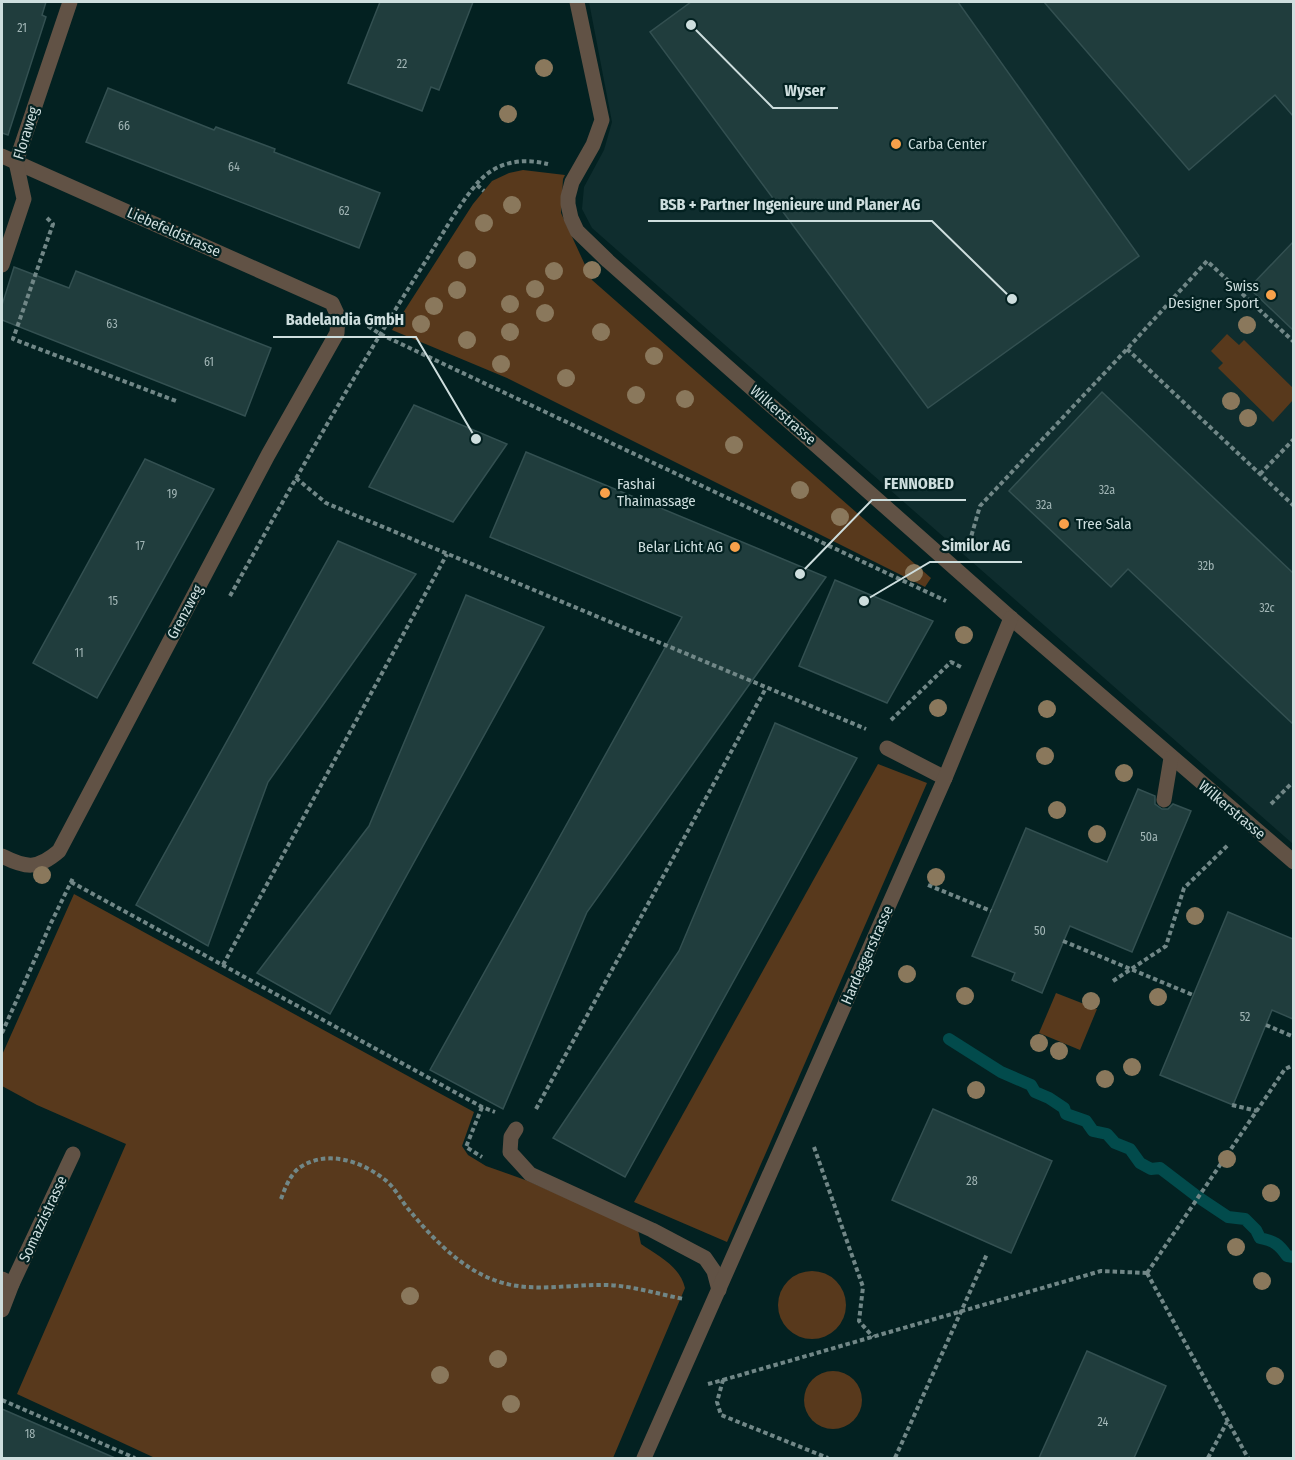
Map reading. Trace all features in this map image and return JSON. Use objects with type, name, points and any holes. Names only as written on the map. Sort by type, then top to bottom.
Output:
[{"type":"street","name":"Floraweg","points":[[24,199],[9,159],[70,2]]},
{"type":"street","name":"Wilkerstrasse","points":[[578,2],[602,120],[593,145],[572,182],[568,197],[571,218],[577,231],[991,601],[1293,862]]},
{"type":"street","name":"Liebefeldstrasse","points":[[9,159],[333,303],[338,316]]},
{"type":"street","points":[[2,265],[24,199]]},
{"type":"street","name":"Grenzweg","points":[[2,856],[21,866],[32,866],[42,863],[59,851],[268,455],[337,333],[338,316]]},
{"type":"street","name":"Hardeggerstrasse","points":[[644,1458],[945,778],[1011,618]]},
{"type":"street","points":[[887,748],[945,778]]},
{"type":"street","points":[[1164,800],[1171,758]]},
{"type":"street","points":[[516,1129],[511,1137],[510,1152],[530,1174],[652,1230],[705,1258],[714,1271],[718,1290]]},
{"type":"street","name":"Somazzistrasse","points":[[2,1310],[7,1282],[73,1154]]},
{"type":"path","points":[[227,601],[383,328],[466,198],[487,174],[507,164],[522,160],[568,168],[577,173]]},
{"type":"path","points":[[477,185],[484,191]]},
{"type":"path","points":[[24,199],[53,224],[13,339],[176,401]]},
{"type":"path","points":[[972,537],[980,506],[1207,261],[1293,342]]},
{"type":"path","points":[[391,339],[945,601],[991,601]]},
{"type":"path","points":[[1127,349],[1293,506]]},
{"type":"path","points":[[1260,474],[1293,439]]},
{"type":"path","points":[[296,478],[326,503],[867,730]]},
{"type":"path","points":[[222,965],[447,554]]},
{"type":"path","points":[[884,726],[951,662],[986,679]]},
{"type":"path","points":[[533,1114],[766,688]]},
{"type":"path","points":[[2,1033],[76,872]]},
{"type":"path","points":[[902,874],[991,911]]},
{"type":"path","points":[[71,882],[482,1107],[500,1114]]},
{"type":"path","points":[[1113,981],[1166,946],[1184,888]]},
{"type":"path","points":[[1063,941],[1193,995]]},
{"type":"path","points":[[1266,1025],[1293,1037]]},
{"type":"path","points":[[1147,1273],[1285,1069],[1293,1065]]},
{"type":"path","points":[[1232,1105],[1257,1111]]},
{"type":"path","points":[[466,1147],[482,1107]]},
{"type":"path","points":[[800,1107],[862,1287],[859,1321],[873,1337]]},
{"type":"path","points":[[281,1199],[286,1185],[298,1168],[313,1161],[328,1158],[352,1161],[371,1169],[387,1181],[410,1212],[441,1244],[471,1270],[495,1281],[525,1287],[610,1286],[712,1305]]},
{"type":"path","points":[[895,1458],[987,1254]]},
{"type":"path","points":[[672,1395],[1101,1271],[1147,1273]]},
{"type":"path","points":[[1147,1273],[1248,1458]]},
{"type":"path","points":[[723,1380],[717,1402],[721,1414],[828,1458]]},
{"type":"path","points":[[2,1400],[135,1458]]},
{"type":"path","points":[[1208,1458],[1227,1422]]},
{"type":"shaded area","points":[[589,2],[1293,2],[1293,844],[592,228],[582,209],[584,187],[604,150],[612,122]]},
{"type":"shaded area","points":[[523,170],[565,175],[561,213],[592,280],[931,578],[925,587],[507,378],[392,330],[473,204],[492,181],[509,173]]},
{"type":"shaded area","points":[[1227,334],[1239,345],[1244,340],[1293,388],[1293,400],[1273,422],[1218,368],[1223,363],[1211,351]]},
{"type":"shaded area","points":[[878,764],[927,783],[727,1242],[634,1202]]},
{"type":"shaded area","points":[[74,894],[474,1112],[462,1146],[468,1155],[486,1166],[528,1181],[638,1230],[641,1244],[673,1268],[685,1288],[613,1458],[155,1458],[17,1394],[126,1144],[37,1105],[2,1086],[2,1055]]},
{"type":"shaded area","points":[[1056,993],[1097,1009],[1080,1050],[1039,1033]]},
{"type":"shaded area","points":[[812,1271],[825,1274],[836,1281],[843,1292],[846,1305],[843,1318],[836,1329],[825,1336],[812,1339],[799,1336],[788,1329],[781,1318],[778,1305],[781,1292],[788,1281],[799,1274]]},
{"type":"shaded area","points":[[833,1371],[849,1376],[857,1384],[862,1400],[857,1416],[849,1424],[833,1429],[817,1424],[809,1416],[804,1400],[809,1384],[817,1376]]},
{"type":"building","points":[[2,2],[46,2],[42,15],[46,17],[8,135],[2,133]]},
{"type":"building","points":[[380,2],[473,2],[439,90],[431,87],[422,111],[348,83]]},
{"type":"building","name":"Carba Center","points":[[691,2],[958,2],[1139,256],[928,408],[650,32]]},
{"type":"building","points":[[1044,2],[1293,2],[1293,116],[1275,95],[1189,170]]},
{"type":"building","points":[[108,88],[214,130],[216,127],[275,149],[274,152],[380,193],[359,248],[86,142]]},
{"type":"building","points":[[1293,242],[1293,330],[1249,288]]},
{"type":"building","points":[[14,267],[69,288],[76,271],[271,348],[245,416],[2,320],[2,305]]},
{"type":"building","points":[[1102,392],[1293,573],[1293,724],[1128,569],[1111,587],[1009,491]]},
{"type":"building","points":[[414,405],[507,444],[453,522],[369,487]]},
{"type":"building","points":[[526,452],[826,577],[587,912],[503,1109],[430,1070],[682,617],[490,537]]},
{"type":"building","points":[[145,459],[214,489],[97,698],[33,663]]},
{"type":"building","points":[[338,541],[416,574],[268,782],[208,946],[136,905]]},
{"type":"building","points":[[835,580],[933,621],[887,703],[799,666]]},
{"type":"building","points":[[466,595],[544,627],[330,1014],[257,973],[369,826]]},
{"type":"building","points":[[775,723],[857,758],[625,1177],[553,1138],[679,951]]},
{"type":"building","points":[[1138,789],[1155,796],[1155,804],[1162,809],[1168,809],[1173,804],[1191,811],[1132,952],[1070,926],[1042,993],[1012,980],[1015,973],[972,956],[1026,828],[1107,862]]},
{"type":"building","points":[[1228,912],[1293,939],[1293,1019],[1272,1010],[1233,1105],[1160,1075]]},
{"type":"building","points":[[933,1109],[1052,1161],[1011,1253],[892,1200]]},
{"type":"building","points":[[1087,1351],[1166,1386],[1134,1458],[1039,1458]]},
{"type":"building","points":[[2,1409],[115,1458],[2,1458]]},
{"type":"waterway","points":[[949,1039],[1001,1072],[1031,1085],[1035,1092],[1064,1108],[1066,1114],[1086,1121],[1093,1131],[1107,1134],[1115,1143],[1130,1149],[1140,1163],[1151,1169],[1160,1168],[1228,1217],[1245,1219],[1256,1230],[1260,1238],[1273,1242],[1287,1256],[1294,1257]]},
{"type":"place","name":"Wyser","points":[[691,25]]},
{"type":"place","name":"Carba Center","points":[[896,144]]},
{"type":"place","name":"Swiss Designer Sport","points":[[1271,295]]},
{"type":"place","name":"BSB + Partner Ingenieure und Planer AG","points":[[1012,299]]},
{"type":"place","name":"Badelandia GmbH","points":[[476,439]]},
{"type":"place","name":"Fashai Thaimassage","points":[[605,493]]},
{"type":"place","name":"Tree Sala","points":[[1064,524]]},
{"type":"place","name":"Belar Licht AG","points":[[735,547]]},
{"type":"place","name":"FENNOBED","points":[[800,574]]},
{"type":"place","name":"Similor AG","points":[[864,601]]}]
